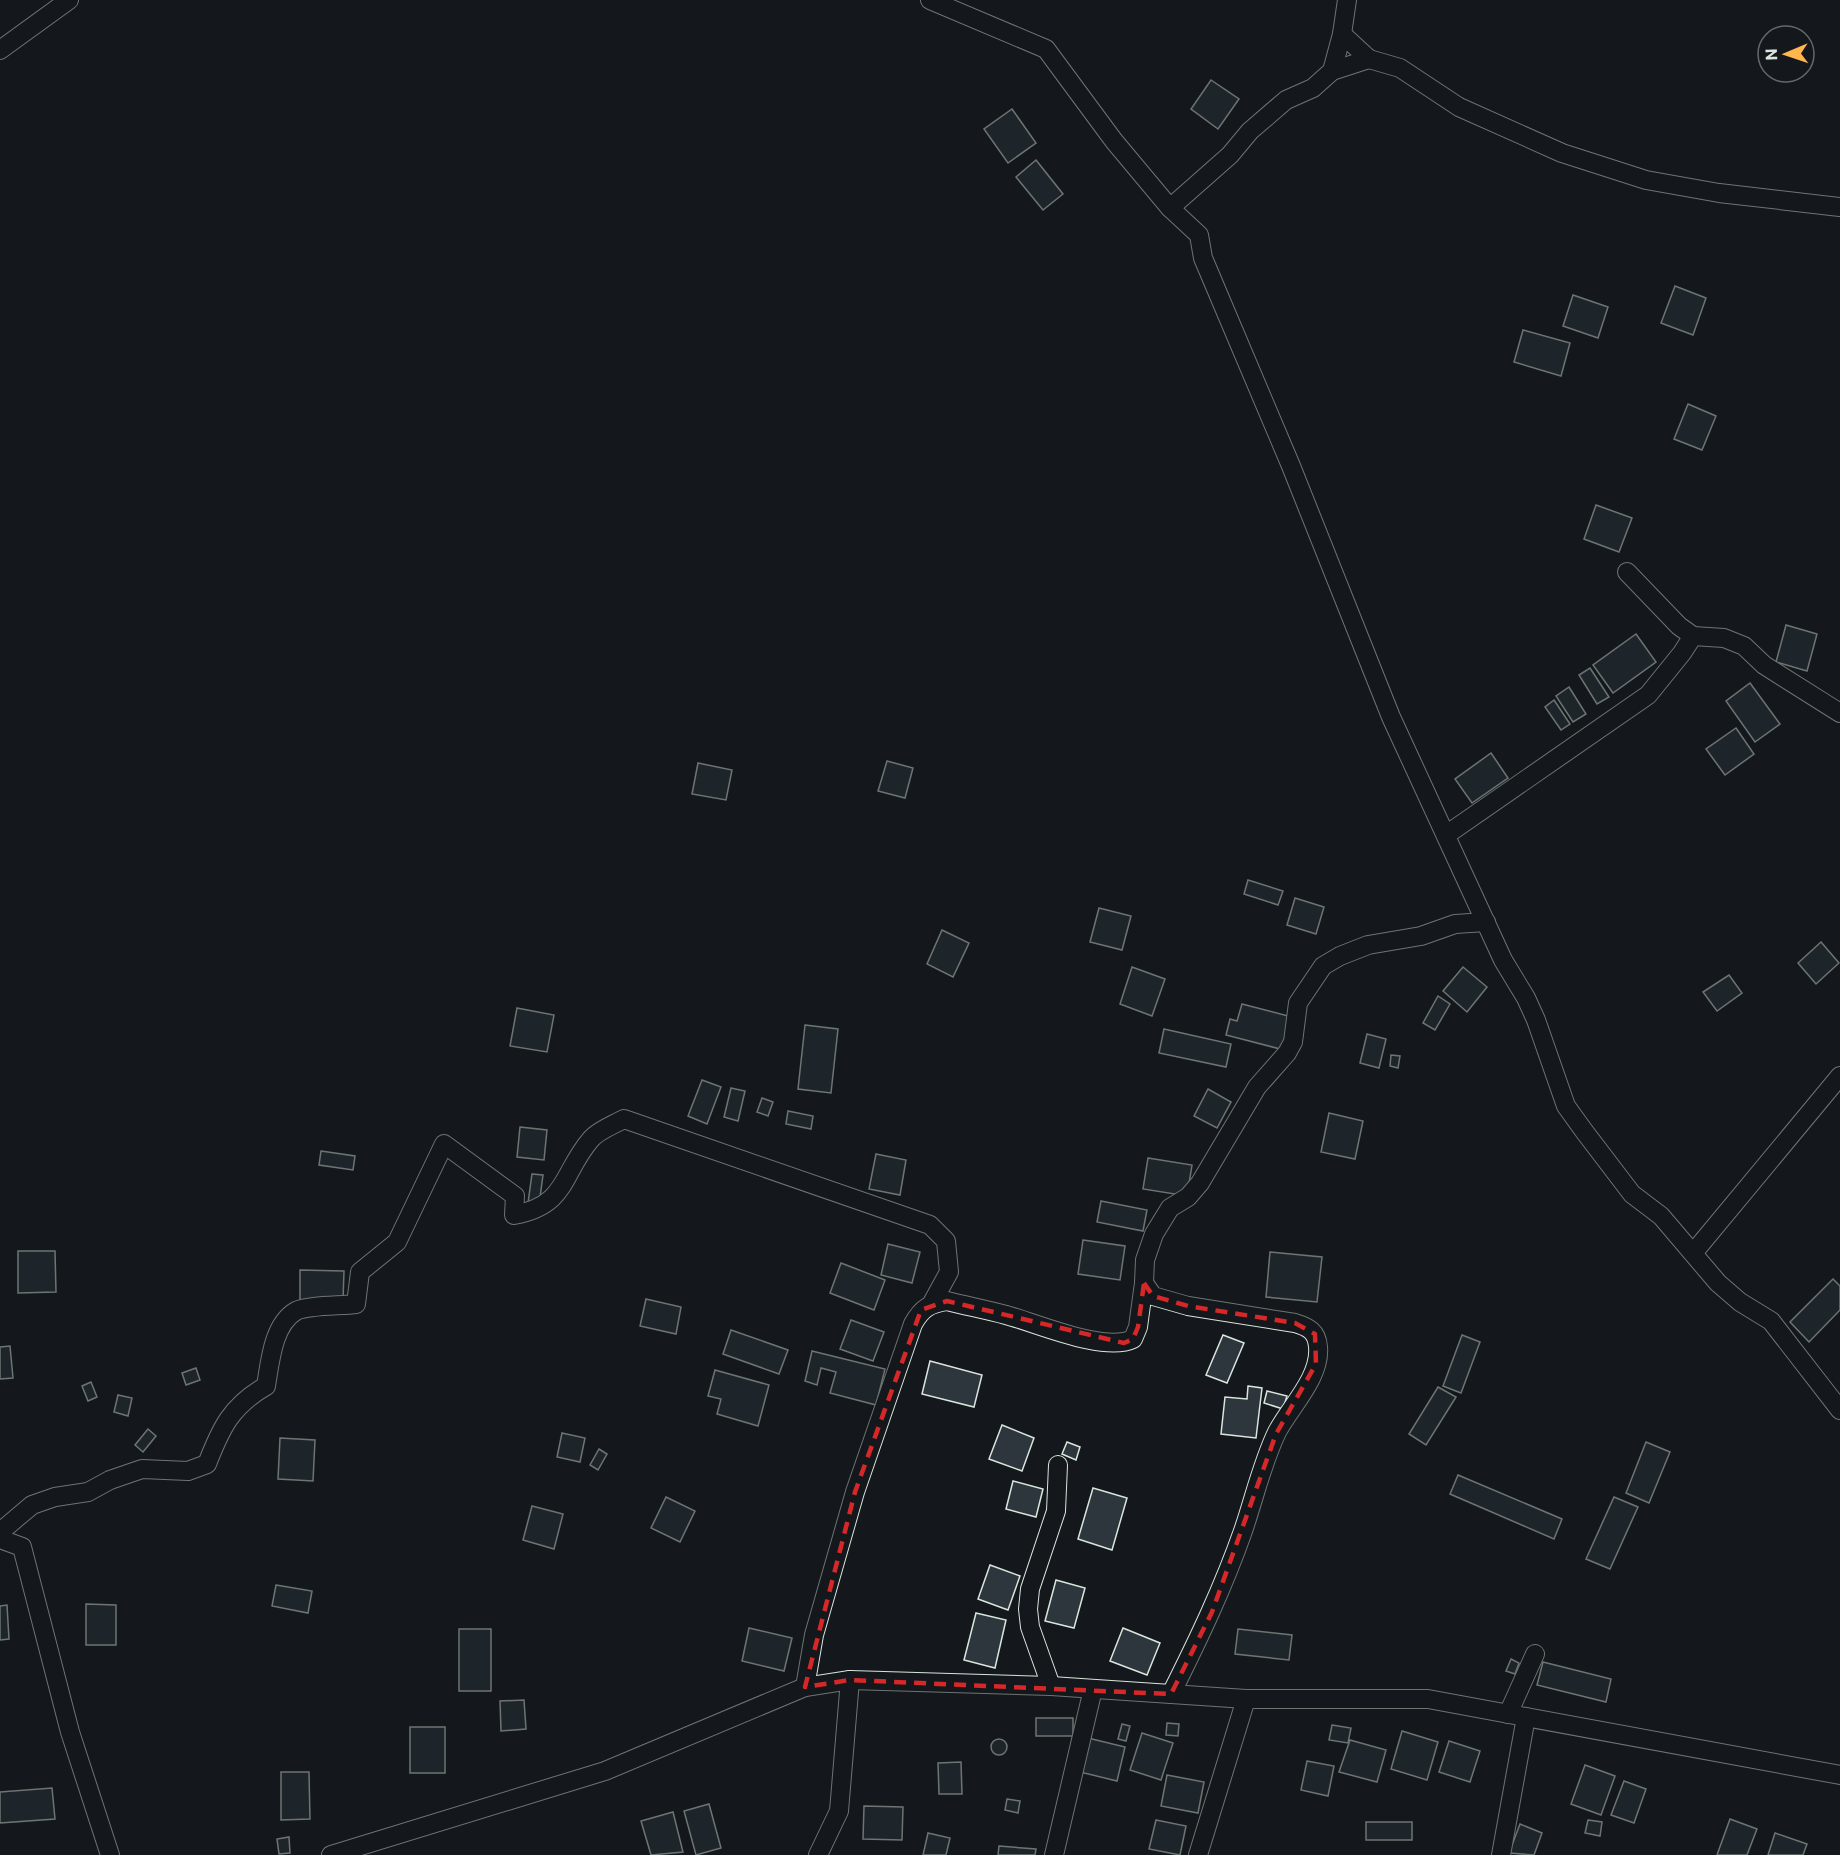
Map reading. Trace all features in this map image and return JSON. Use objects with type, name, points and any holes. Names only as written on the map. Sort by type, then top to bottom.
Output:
[{"type":"street","points":[[0,50],[69,0]]},
{"type":"street","points":[[930,0],[1046,49],[1114,141],[1170,208],[1199,235],[1203,258],[1291,466],[1392,717],[1503,960],[1533,1013],[1566,1106],[1632,1194],[1661,1216],[1694,1252],[1718,1283],[1740,1302],[1771,1320],[1840,1410]]},
{"type":"street","points":[[1332,71],[1342,34],[1347,0]]},
{"type":"street","points":[[1342,34],[1369,59],[1400,68],[1459,107],[1562,153],[1646,180],[1719,193],[1840,207]]},
{"type":"street","points":[[1170,208],[1230,155],[1250,131],[1286,100],[1313,88],[1332,71],[1369,59]]},
{"type":"street","points":[[1627,572],[1679,626],[1693,636],[1724,638],[1744,646],[1764,665],[1840,713]]},
{"type":"street","points":[[1446,835],[1648,695],[1693,636]]},
{"type":"street","points":[[805,1687],[814,1635],[855,1492],[913,1324],[921,1310],[932,1303],[947,1301],[1084,1338],[1124,1343],[1132,1339],[1138,1327],[1145,1260],[1154,1234],[1170,1208],[1188,1197],[1200,1183],[1257,1087],[1287,1053],[1293,1042],[1298,1003],[1323,966],[1368,945],[1421,936],[1455,924],[1486,922]]},
{"type":"street","points":[[1694,1252],[1840,1076]]},
{"type":"street","points":[[0,1532],[32,1505],[54,1497],[88,1492],[110,1480],[142,1469],[188,1471],[207,1464],[221,1430],[245,1398],[266,1386],[271,1354],[284,1321],[298,1310],[356,1304],[360,1272],[397,1242],[444,1144],[515,1196],[514,1215],[544,1206],[558,1193],[592,1138],[624,1119],[930,1225],[946,1241],[949,1272],[932,1303]]},
{"type":"street","points":[[1144,1283],[1153,1296],[1188,1306],[1301,1325],[1315,1334],[1318,1347],[1316,1364],[1306,1385],[1276,1434],[1212,1612],[1171,1694]]},
{"type":"street","points":[[1051,1686],[1030,1627],[1028,1609],[1030,1589],[1056,1511],[1058,1465]]},
{"type":"street","points":[[0,1539],[22,1547],[70,1732],[110,1855]]},
{"type":"street","points":[[1501,1855],[1517,1715],[1535,1654]]},
{"type":"street","points":[[818,1855],[839,1811],[850,1680]]},
{"type":"street","points":[[331,1855],[605,1771],[805,1687],[850,1680],[1051,1686],[1246,1699],[1428,1699],[1840,1775]]},
{"type":"street","points":[[1054,1855],[1093,1689]]},
{"type":"street","points":[[1198,1855],[1246,1699]]},
{"type":"highlighted area","points":[[1144,1283],[1153,1296],[1188,1306],[1295,1323],[1315,1334],[1316,1364],[1276,1434],[1212,1612],[1171,1694],[850,1680],[805,1687],[855,1492],[921,1310],[947,1301],[1124,1343],[1133,1339],[1138,1327]]},
{"type":"building","points":[[1211,80],[1239,99],[1218,129],[1191,109]]},
{"type":"building","points":[[1012,109],[1036,143],[1008,163],[984,129]]},
{"type":"building","points":[[1036,160],[1063,194],[1043,210],[1016,177]]},
{"type":"building","points":[[1675,286],[1706,298],[1693,335],[1661,323]]},
{"type":"building","points":[[1573,295],[1608,307],[1598,338],[1563,326]]},
{"type":"building","points":[[1523,330],[1570,343],[1561,376],[1514,362]]},
{"type":"building","points":[[1688,404],[1716,416],[1702,450],[1674,439]]},
{"type":"building","points":[[1596,505],[1632,518],[1619,552],[1584,539]]},
{"type":"building","points":[[1786,625],[1817,634],[1807,671],[1776,662]]},
{"type":"building","points":[[1636,634],[1656,662],[1613,693],[1593,665]]},
{"type":"building","points":[[1590,668],[1609,697],[1597,704],[1579,675]]},
{"type":"building","points":[[1750,683],[1780,724],[1755,742],[1726,701]]},
{"type":"building","points":[[1569,687],[1586,714],[1573,722],[1556,696]]},
{"type":"building","points":[[1554,700],[1570,724],[1561,730],[1545,707]]},
{"type":"building","points":[[1736,728],[1754,754],[1725,775],[1706,749]]},
{"type":"building","points":[[1491,753],[1508,778],[1472,803],[1455,779]]},
{"type":"building","points":[[887,761],[913,768],[905,798],[878,791]]},
{"type":"building","points":[[698,763],[732,770],[726,800],[692,794]]},
{"type":"building","points":[[1248,880],[1283,891],[1278,905],[1244,894]]},
{"type":"building","points":[[1295,898],[1324,907],[1316,934],[1287,925]]},
{"type":"building","points":[[1099,908],[1131,916],[1122,950],[1090,942]]},
{"type":"building","points":[[942,930],[969,943],[953,977],[927,964]]},
{"type":"building","points":[[1821,942],[1839,963],[1816,984],[1798,963]]},
{"type":"building","points":[[1132,967],[1165,979],[1152,1016],[1120,1004]]},
{"type":"building","points":[[1463,967],[1487,987],[1467,1012],[1443,991]]},
{"type":"building","points":[[1729,975],[1742,993],[1717,1011],[1703,992]]},
{"type":"building","points":[[1438,996],[1450,1004],[1435,1030],[1423,1023]]},
{"type":"building","points":[[1242,1004],[1292,1017],[1284,1050],[1226,1035],[1230,1019],[1237,1021]]},
{"type":"building","points":[[517,1008],[554,1015],[547,1052],[510,1046]]},
{"type":"building","points":[[805,1025],[838,1029],[831,1093],[798,1089]]},
{"type":"building","points":[[1164,1029],[1231,1044],[1226,1067],[1159,1053]]},
{"type":"building","points":[[1367,1034],[1386,1039],[1379,1068],[1360,1063]]},
{"type":"building","points":[[1391,1055],[1400,1056],[1398,1068],[1390,1066]]},
{"type":"building","points":[[702,1080],[721,1087],[707,1124],[688,1116]]},
{"type":"building","points":[[731,1088],[745,1091],[738,1121],[724,1117]]},
{"type":"building","points":[[1208,1089],[1231,1102],[1217,1128],[1194,1116]]},
{"type":"building","points":[[762,1098],[773,1102],[768,1116],[757,1112]]},
{"type":"building","points":[[788,1111],[813,1116],[811,1129],[786,1124]]},
{"type":"building","points":[[1329,1113],[1363,1121],[1355,1159],[1321,1152]]},
{"type":"building","points":[[520,1127],[547,1130],[544,1160],[517,1157]]},
{"type":"building","points":[[321,1151],[355,1156],[353,1170],[319,1165]]},
{"type":"building","points":[[876,1154],[906,1160],[900,1195],[869,1189]]},
{"type":"building","points":[[1148,1158],[1192,1165],[1187,1196],[1143,1189]]},
{"type":"building","points":[[532,1174],[543,1175],[539,1205],[528,1203]]},
{"type":"building","points":[[1101,1201],[1147,1210],[1143,1231],[1097,1222]]},
{"type":"building","points":[[1083,1240],[1125,1246],[1120,1280],[1078,1274]]},
{"type":"building","points":[[888,1244],[920,1252],[912,1283],[881,1275]]},
{"type":"building","points":[[18,1251],[55,1251],[56,1292],[18,1293]]},
{"type":"building","points":[[1270,1252],[1322,1257],[1317,1302],[1266,1297]]},
{"type":"building","points":[[841,1263],[885,1280],[874,1310],[830,1293]]},
{"type":"building","points":[[300,1270],[344,1271],[343,1301],[300,1300]]},
{"type":"building","points":[[1833,1279],[1840,1286],[1840,1310],[1809,1342],[1790,1322]]},
{"type":"building","points":[[646,1299],[681,1307],[676,1334],[640,1326]]},
{"type":"building","points":[[851,1320],[884,1332],[873,1361],[840,1349]]},
{"type":"building","points":[[731,1330],[788,1350],[779,1374],[723,1354]]},
{"type":"building","points":[[1223,1335],[1244,1343],[1227,1383],[1206,1375]]},
{"type":"building","points":[[1462,1335],[1480,1342],[1461,1393],[1443,1386]]},
{"type":"building","points":[[10,1346],[13,1378],[0,1379],[0,1347]]},
{"type":"building","points":[[812,1351],[885,1369],[876,1405],[830,1393],[836,1372],[821,1368],[817,1385],[805,1381]]},
{"type":"building","points":[[930,1361],[982,1375],[974,1407],[922,1394]]},
{"type":"building","points":[[196,1368],[200,1380],[186,1385],[182,1373]]},
{"type":"building","points":[[715,1370],[769,1385],[758,1426],[717,1414],[721,1399],[708,1396]]},
{"type":"building","points":[[91,1382],[97,1397],[88,1401],[82,1386]]},
{"type":"building","points":[[1248,1386],[1262,1388],[1256,1438],[1221,1434],[1225,1397],[1247,1399]]},
{"type":"building","points":[[1438,1387],[1456,1397],[1426,1445],[1409,1434]]},
{"type":"building","points":[[1267,1391],[1287,1396],[1283,1409],[1264,1403]]},
{"type":"building","points":[[118,1395],[132,1398],[128,1416],[114,1412]]},
{"type":"building","points":[[1002,1425],[1034,1438],[1022,1471],[989,1459]]},
{"type":"building","points":[[148,1429],[156,1436],[143,1452],[135,1445]]},
{"type":"building","points":[[562,1433],[585,1438],[580,1462],[557,1457]]},
{"type":"building","points":[[280,1438],[315,1440],[313,1481],[278,1479]]},
{"type":"building","points":[[1067,1442],[1080,1447],[1076,1460],[1062,1454]]},
{"type":"building","points":[[1646,1442],[1670,1452],[1649,1503],[1626,1493]]},
{"type":"building","points":[[599,1449],[607,1454],[598,1470],[590,1465]]},
{"type":"building","points":[[1458,1475],[1562,1519],[1554,1539],[1450,1494]]},
{"type":"building","points":[[1013,1481],[1043,1489],[1036,1517],[1006,1509]]},
{"type":"building","points":[[1093,1488],[1127,1498],[1112,1550],[1078,1539]]},
{"type":"building","points":[[666,1497],[695,1511],[680,1542],[651,1528]]},
{"type":"building","points":[[1614,1497],[1638,1507],[1610,1569],[1586,1559]]},
{"type":"building","points":[[532,1506],[563,1514],[554,1549],[523,1540]]},
{"type":"building","points":[[990,1565],[1020,1576],[1008,1610],[978,1599]]},
{"type":"building","points":[[1056,1580],[1085,1588],[1074,1628],[1045,1621]]},
{"type":"building","points":[[276,1585],[312,1591],[308,1613],[272,1606]]},
{"type":"building","points":[[86,1604],[116,1605],[116,1645],[86,1645]]},
{"type":"building","points":[[7,1605],[9,1639],[0,1640],[0,1606]]},
{"type":"building","points":[[976,1613],[1006,1620],[995,1668],[964,1660]]},
{"type":"building","points":[[749,1628],[792,1638],[784,1671],[742,1661]]},
{"type":"building","points":[[1123,1628],[1160,1643],[1147,1675],[1110,1661]]},
{"type":"building","points":[[459,1629],[491,1629],[491,1691],[459,1691]]},
{"type":"building","points":[[1238,1629],[1292,1635],[1289,1660],[1235,1654]]},
{"type":"building","points":[[1511,1659],[1519,1663],[1515,1674],[1506,1671]]},
{"type":"building","points":[[1543,1662],[1611,1679],[1606,1702],[1537,1685]]},
{"type":"building","points":[[524,1700],[526,1729],[501,1731],[500,1701]]},
{"type":"building","points":[[1036,1718],[1073,1718],[1073,1736],[1036,1736]]},
{"type":"building","points":[[1167,1723],[1179,1724],[1178,1736],[1166,1735]]},
{"type":"building","points":[[1122,1724],[1130,1726],[1126,1741],[1118,1739]]},
{"type":"building","points":[[1332,1725],[1351,1728],[1348,1743],[1329,1740]]},
{"type":"building","points":[[410,1727],[445,1727],[445,1773],[410,1773]]},
{"type":"building","points":[[1402,1731],[1438,1742],[1427,1780],[1391,1769]]},
{"type":"building","points":[[1142,1733],[1173,1743],[1161,1780],[1130,1770]]},
{"type":"building","points":[[1088,1738],[1125,1747],[1117,1781],[1080,1772]]},
{"type":"building","points":[[999,1739],[1007,1747],[999,1755],[991,1747]]},
{"type":"building","points":[[1350,1740],[1386,1750],[1377,1782],[1339,1772]]},
{"type":"building","points":[[1449,1741],[1480,1751],[1470,1782],[1439,1772]]},
{"type":"building","points":[[1307,1761],[1334,1766],[1328,1796],[1301,1790]]},
{"type":"building","points":[[961,1762],[962,1794],[939,1794],[938,1763]]},
{"type":"building","points":[[1585,1765],[1615,1776],[1601,1815],[1571,1804]]},
{"type":"building","points":[[281,1772],[309,1772],[310,1819],[281,1820]]},
{"type":"building","points":[[1167,1775],[1204,1782],[1198,1813],[1161,1806]]},
{"type":"building","points":[[1624,1781],[1646,1789],[1634,1823],[1611,1815]]},
{"type":"building","points":[[52,1788],[55,1819],[0,1823],[0,1792]]},
{"type":"building","points":[[1007,1799],[1020,1801],[1018,1813],[1005,1810]]},
{"type":"building","points":[[709,1804],[721,1848],[696,1855],[684,1811]]},
{"type":"building","points":[[864,1806],[903,1807],[902,1840],[863,1839]]},
{"type":"building","points":[[673,1812],[683,1852],[651,1855],[641,1821]]},
{"type":"building","points":[[1730,1819],[1757,1829],[1747,1855],[1717,1855]]},
{"type":"building","points":[[1156,1820],[1186,1826],[1180,1855],[1149,1849]]},
{"type":"building","points":[[1588,1820],[1602,1822],[1600,1836],[1585,1833]]},
{"type":"building","points":[[1366,1822],[1412,1822],[1412,1840],[1366,1840]]},
{"type":"building","points":[[1520,1824],[1542,1833],[1534,1855],[1509,1853]]},
{"type":"building","points":[[928,1833],[950,1838],[946,1855],[923,1855]]},
{"type":"building","points":[[1775,1833],[1807,1844],[1803,1855],[1768,1855]]},
{"type":"building","points":[[289,1837],[290,1853],[279,1854],[277,1839]]},
{"type":"building","points":[[999,1846],[1036,1849],[1035,1855],[998,1855]]}]
